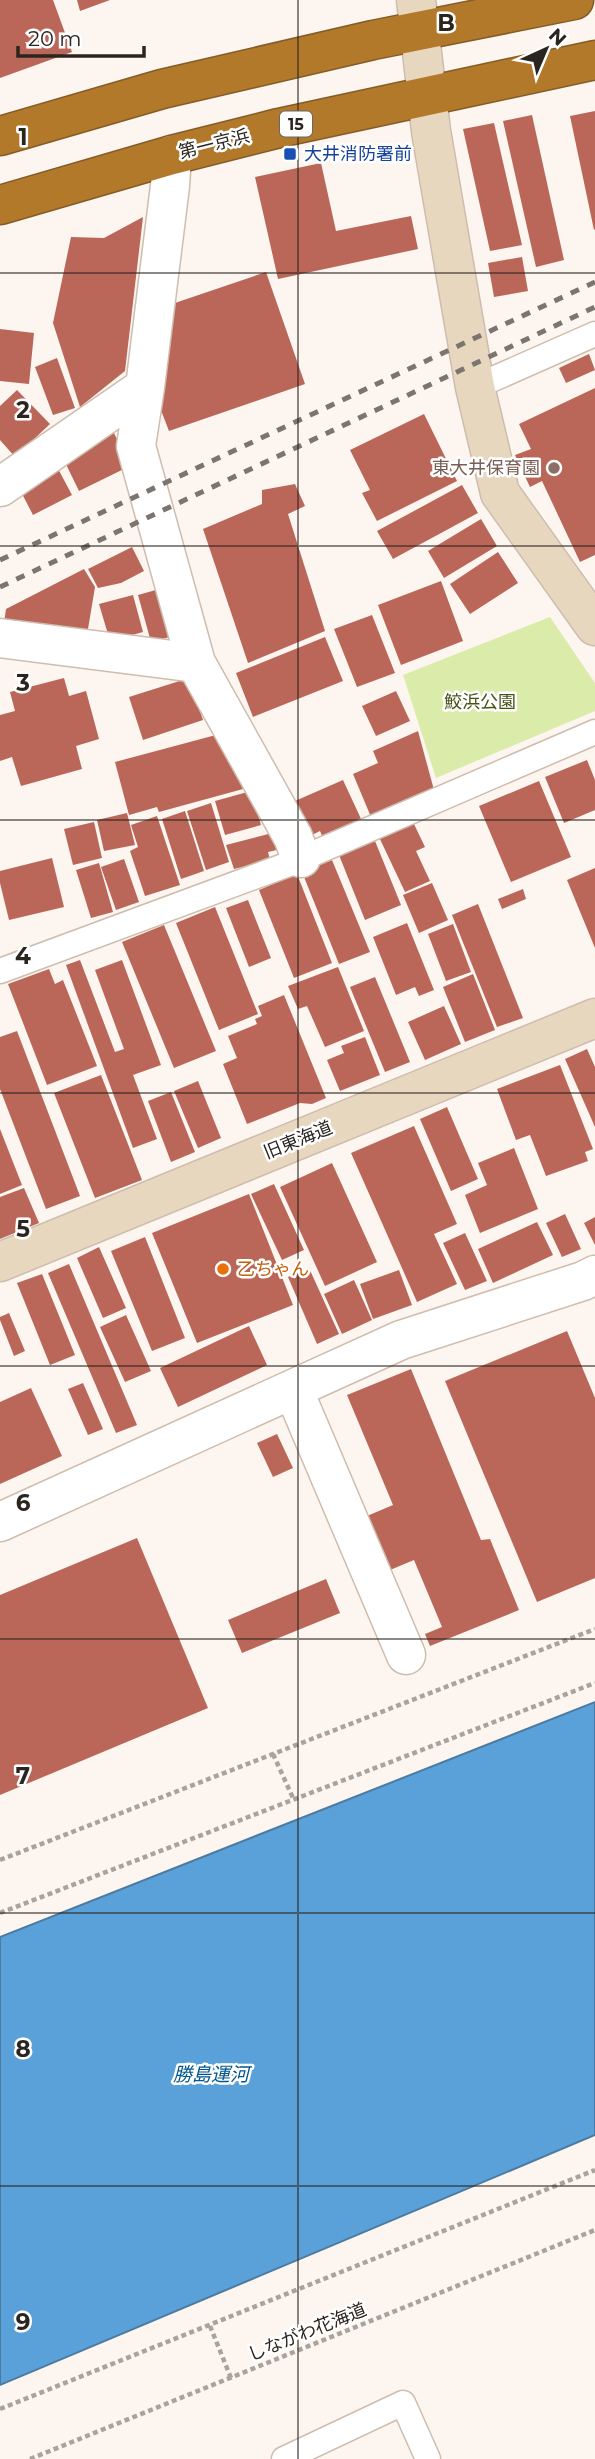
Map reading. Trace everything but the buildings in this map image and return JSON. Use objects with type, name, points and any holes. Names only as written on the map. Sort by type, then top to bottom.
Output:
[{"type":"highway","points":[[0,136],[418,15],[574,0]]},
{"type":"highway","name":"第一京浜","points":[[0,205],[172,155],[428,94],[595,60]]},
{"type":"street","points":[[418,15],[431,131],[475,387],[500,492],[595,626]]},
{"type":"street","points":[[172,155],[136,446],[196,663],[293,837],[301,858]]},
{"type":"street","points":[[0,487],[145,387]]},
{"type":"street","points":[[0,638],[196,663]]},
{"type":"street","name":"旧東海道","points":[[0,1262],[595,1018]]},
{"type":"street","points":[[0,1522],[401,1340],[595,1275]]},
{"type":"street","points":[[293,1389],[406,1655]]},
{"type":"lane","points":[[475,387],[595,335]]},
{"type":"lane","points":[[0,971],[289,864],[595,732]]},
{"type":"lane","points":[[284,2459],[403,2403],[428,2459]]},
{"type":"path","points":[[0,1860],[595,1629]]},
{"type":"path","points":[[0,1913],[595,1683]]},
{"type":"path","points":[[273,1754],[293,1798]]},
{"type":"path","points":[[0,2409],[595,2170]]},
{"type":"path","name":"しながわ花海道","points":[[30,2459],[595,2230]]},
{"type":"path","points":[[210,2326],[231,2378]]},
{"type":"green space","name":"鮫浜公園","points":[[550,617],[595,683],[595,711],[436,778],[403,675]]},
{"type":"water","name":"勝島運河","points":[[595,1702],[595,2135],[0,2385],[0,1937]]},
{"type":"railway","points":[[0,560],[595,282]]},
{"type":"railway","points":[[0,587],[595,307]]},
{"type":"place","name":"大井消防署前","points":[[290,154]]},
{"type":"place","name":"東大井保育園","points":[[554,468]]},
{"type":"place","name":"乙ちゃん","points":[[223,1269]]}]
